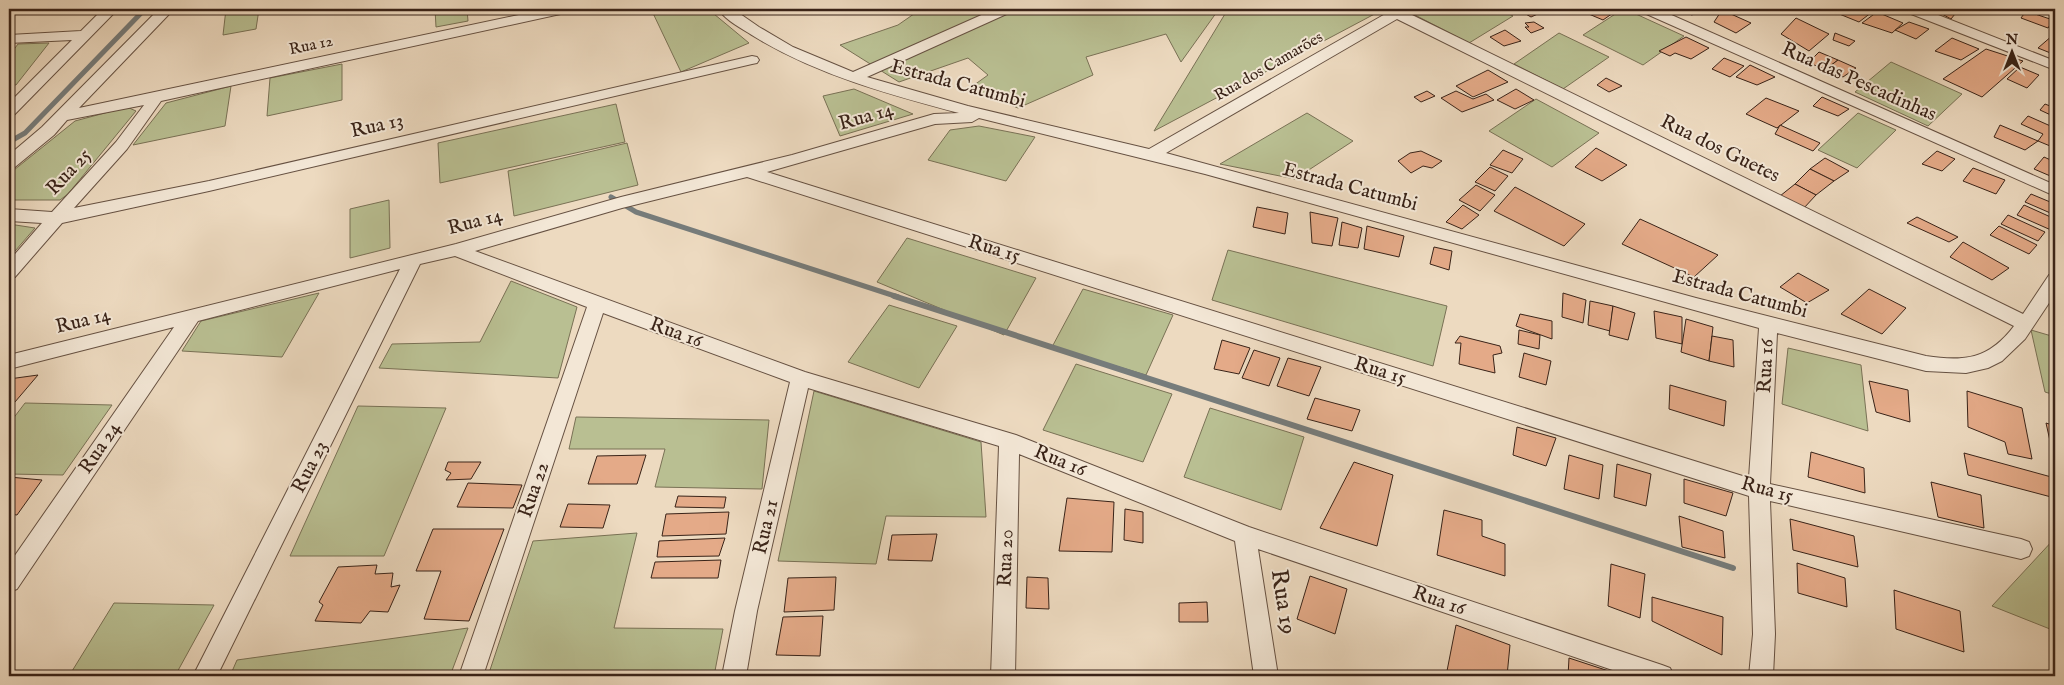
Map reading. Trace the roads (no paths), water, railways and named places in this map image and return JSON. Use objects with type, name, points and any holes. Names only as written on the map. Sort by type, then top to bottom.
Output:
[{"type":"street","points":[[9,112],[111,9]]},
{"type":"street","points":[[9,163],[64,116],[167,9]]},
{"type":"street","name":"Rua 12","points":[[64,116],[156,98],[565,9]]},
{"type":"street","name":"Estrada Catumbi","points":[[725,9],[752,29],[777,43],[854,78],[936,111],[991,116],[1152,155],[1768,325],[1935,364],[1964,366],[1977,364],[1997,356],[2009,346],[2025,323]]},
{"type":"street","points":[[854,78],[1006,9]]},
{"type":"street","name":"Rua das Pescadinhas","points":[[1647,9],[2055,191]]},
{"type":"street","points":[[1910,9],[2055,66]]},
{"type":"street","name":"Rua dos Camarões","points":[[1152,155],[1400,11]]},
{"type":"street","name":"Rua dos Guetes","points":[[1400,11],[2025,323]]},
{"type":"street","points":[[9,40],[85,36]]},
{"type":"street","name":"Rua 13","points":[[9,215],[56,218],[219,184],[752,60]]},
{"type":"street","name":"Rua 25","points":[[9,273],[56,218],[117,153],[156,98]]},
{"type":"street","name":"Rua 14","points":[[9,362],[456,250],[745,171],[795,160],[936,111]]},
{"type":"street","points":[[795,160],[795,186]]},
{"type":"street","name":"Rua 15","points":[[745,171],[1759,490],[2021,549]]},
{"type":"street","name":"Rua 16","points":[[456,250],[597,304],[801,378],[1009,441],[1245,535],[1662,676]]},
{"type":"street","name":"Rua 23","points":[[205,676],[414,259]]},
{"type":"street","points":[[2025,323],[2055,280]]},
{"type":"street","name":"Rua 22","points":[[471,676],[597,304]]},
{"type":"street","name":"Rua 24","points":[[9,582],[192,315]]},
{"type":"street","name":"Rua 16","points":[[1761,676],[1764,634],[1759,490],[1768,325]]},
{"type":"street","name":"Rua 21","points":[[734,676],[746,611],[801,378]]},
{"type":"street","name":"Rua 20","points":[[1003,676],[1009,441]]},
{"type":"street","name":"Rua 19","points":[[1245,535],[1266,676]]},
{"type":"waterway","points":[[9,142],[25,133],[145,9]]},
{"type":"waterway","points":[[611,197],[636,212],[898,297]]},
{"type":"waterway","points":[[894,296],[1733,568]]}]
